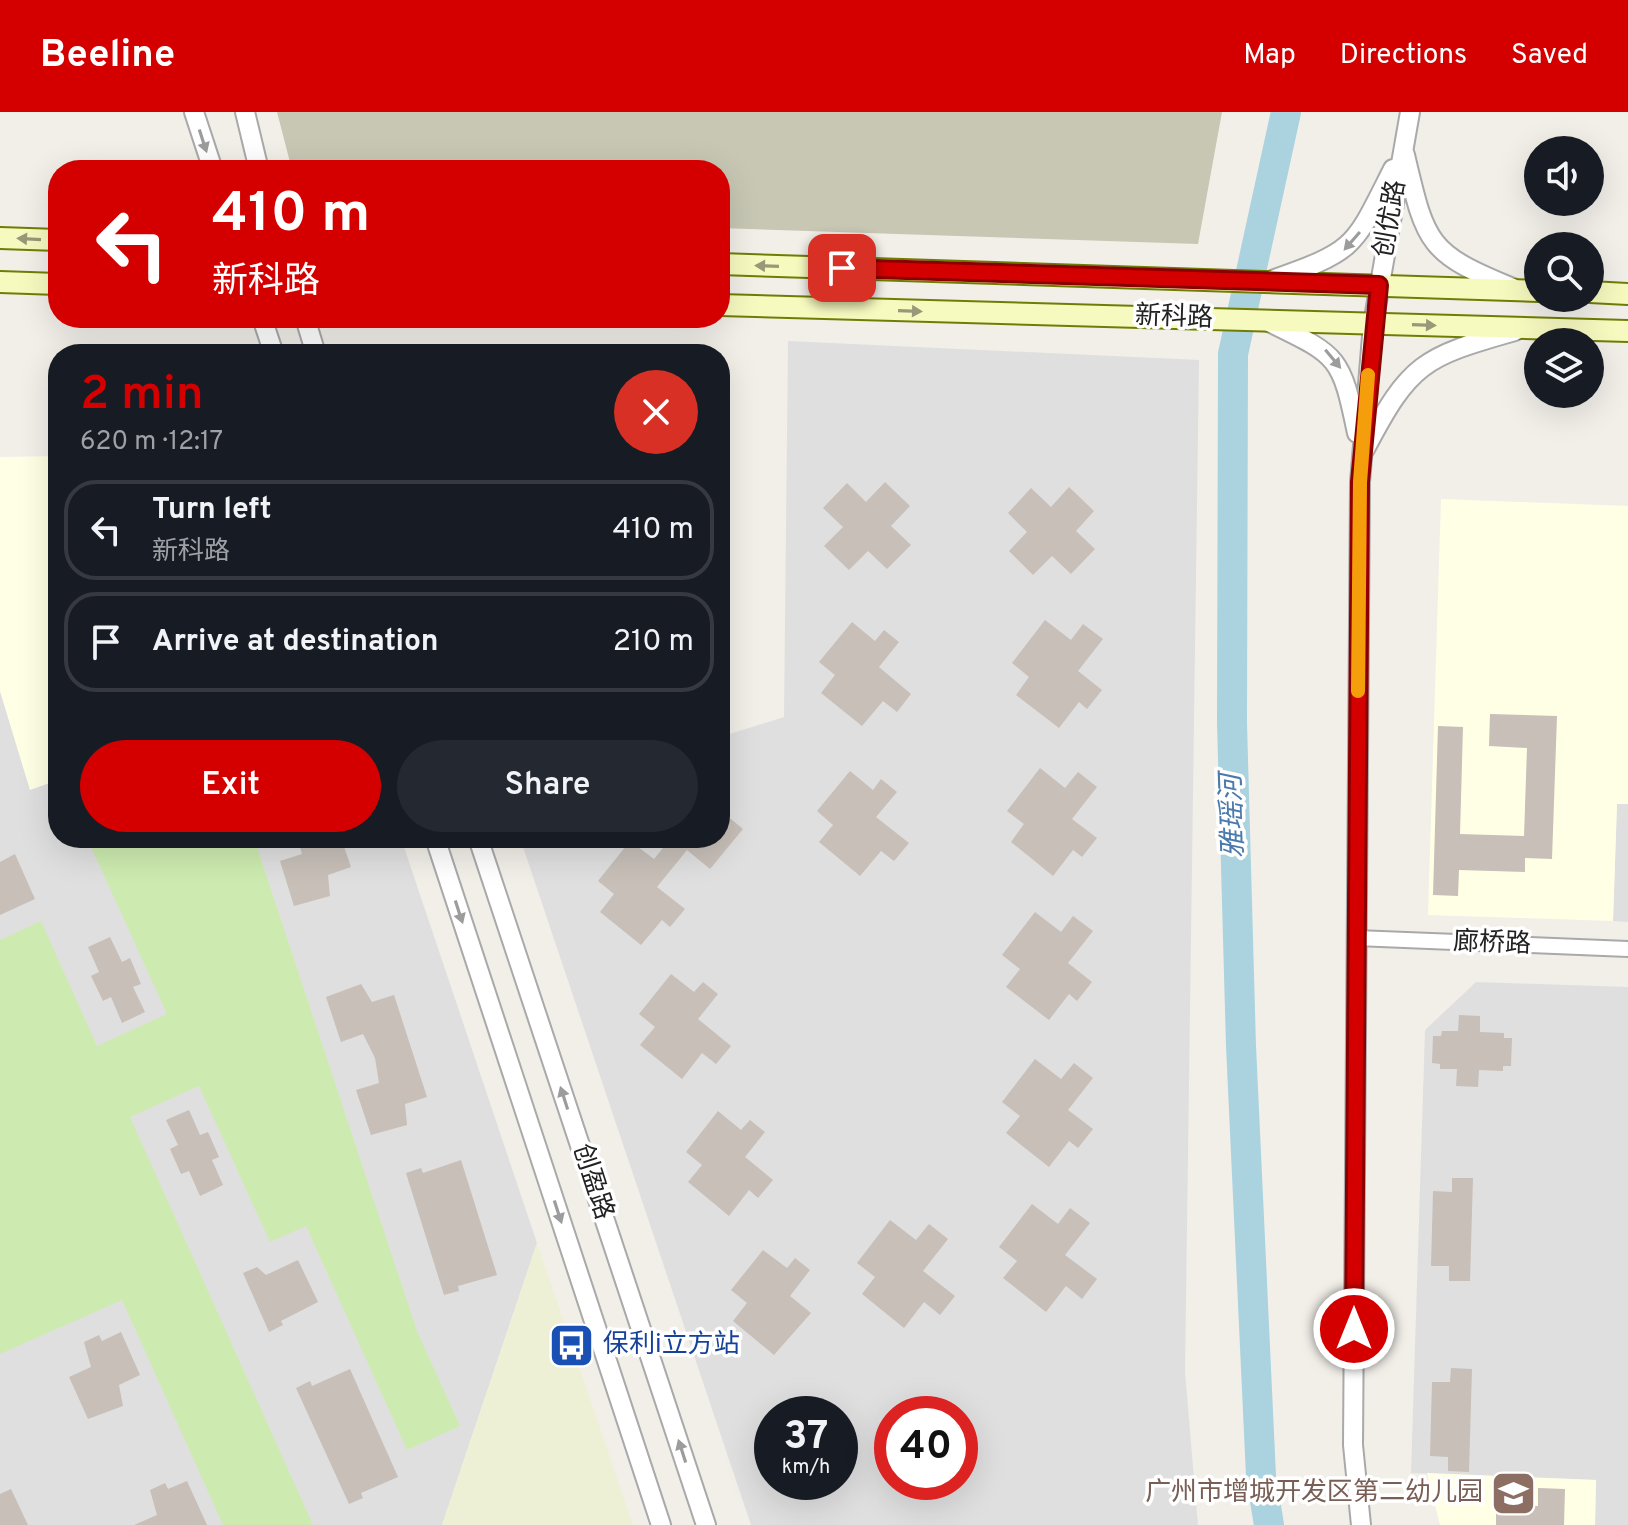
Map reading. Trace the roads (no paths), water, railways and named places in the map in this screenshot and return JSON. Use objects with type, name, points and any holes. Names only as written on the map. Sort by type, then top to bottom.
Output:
[{"type":"main road","points":[[0,238],[48,240]]},
{"type":"main road","name":"新科路","points":[[730,264],[1524,290]]},
{"type":"main road","points":[[0,282],[48,284]]},
{"type":"main road","points":[[1604,293],[1628,294]]},
{"type":"main road","name":"新科路","points":[[730,305],[1527,328]]},
{"type":"main road","name":"新科路","points":[[1604,330],[1628,331]]},
{"type":"street","points":[[194,112],[210,160]]},
{"type":"street","points":[[245,112],[257,160]]},
{"type":"street","name":"创优路","points":[[1361,1525],[1353,1445],[1362,455],[1373,324],[1410,112]]},
{"type":"street","points":[[1266,282],[1324,262],[1348,247],[1363,228],[1404,148]]},
{"type":"street","points":[[1404,148],[1422,223],[1433,243],[1454,262],[1524,288]]},
{"type":"street","points":[[1266,321],[1324,349],[1339,366],[1348,385],[1362,455]]},
{"type":"street","points":[[1362,455],[1392,397],[1419,367],[1457,348],[1524,329]]},
{"type":"street","name":"创盈路","points":[[438,848],[661,1525]]},
{"type":"street","name":"创盈路","points":[[481,848],[706,1525]]},
{"type":"street","name":"廊桥路","points":[[1356,938],[1628,949]]},
{"type":"waterway","name":"雅瑶河","points":[[1269,1525],[1261,1476],[1241,1046],[1232,723],[1233,354],[1286,112]]},
{"type":"place","name":"保利i立方站","points":[[572,1345]]},
{"type":"place","name":"广州市增城开发区第二幼儿园","points":[[1514,1493]]}]
